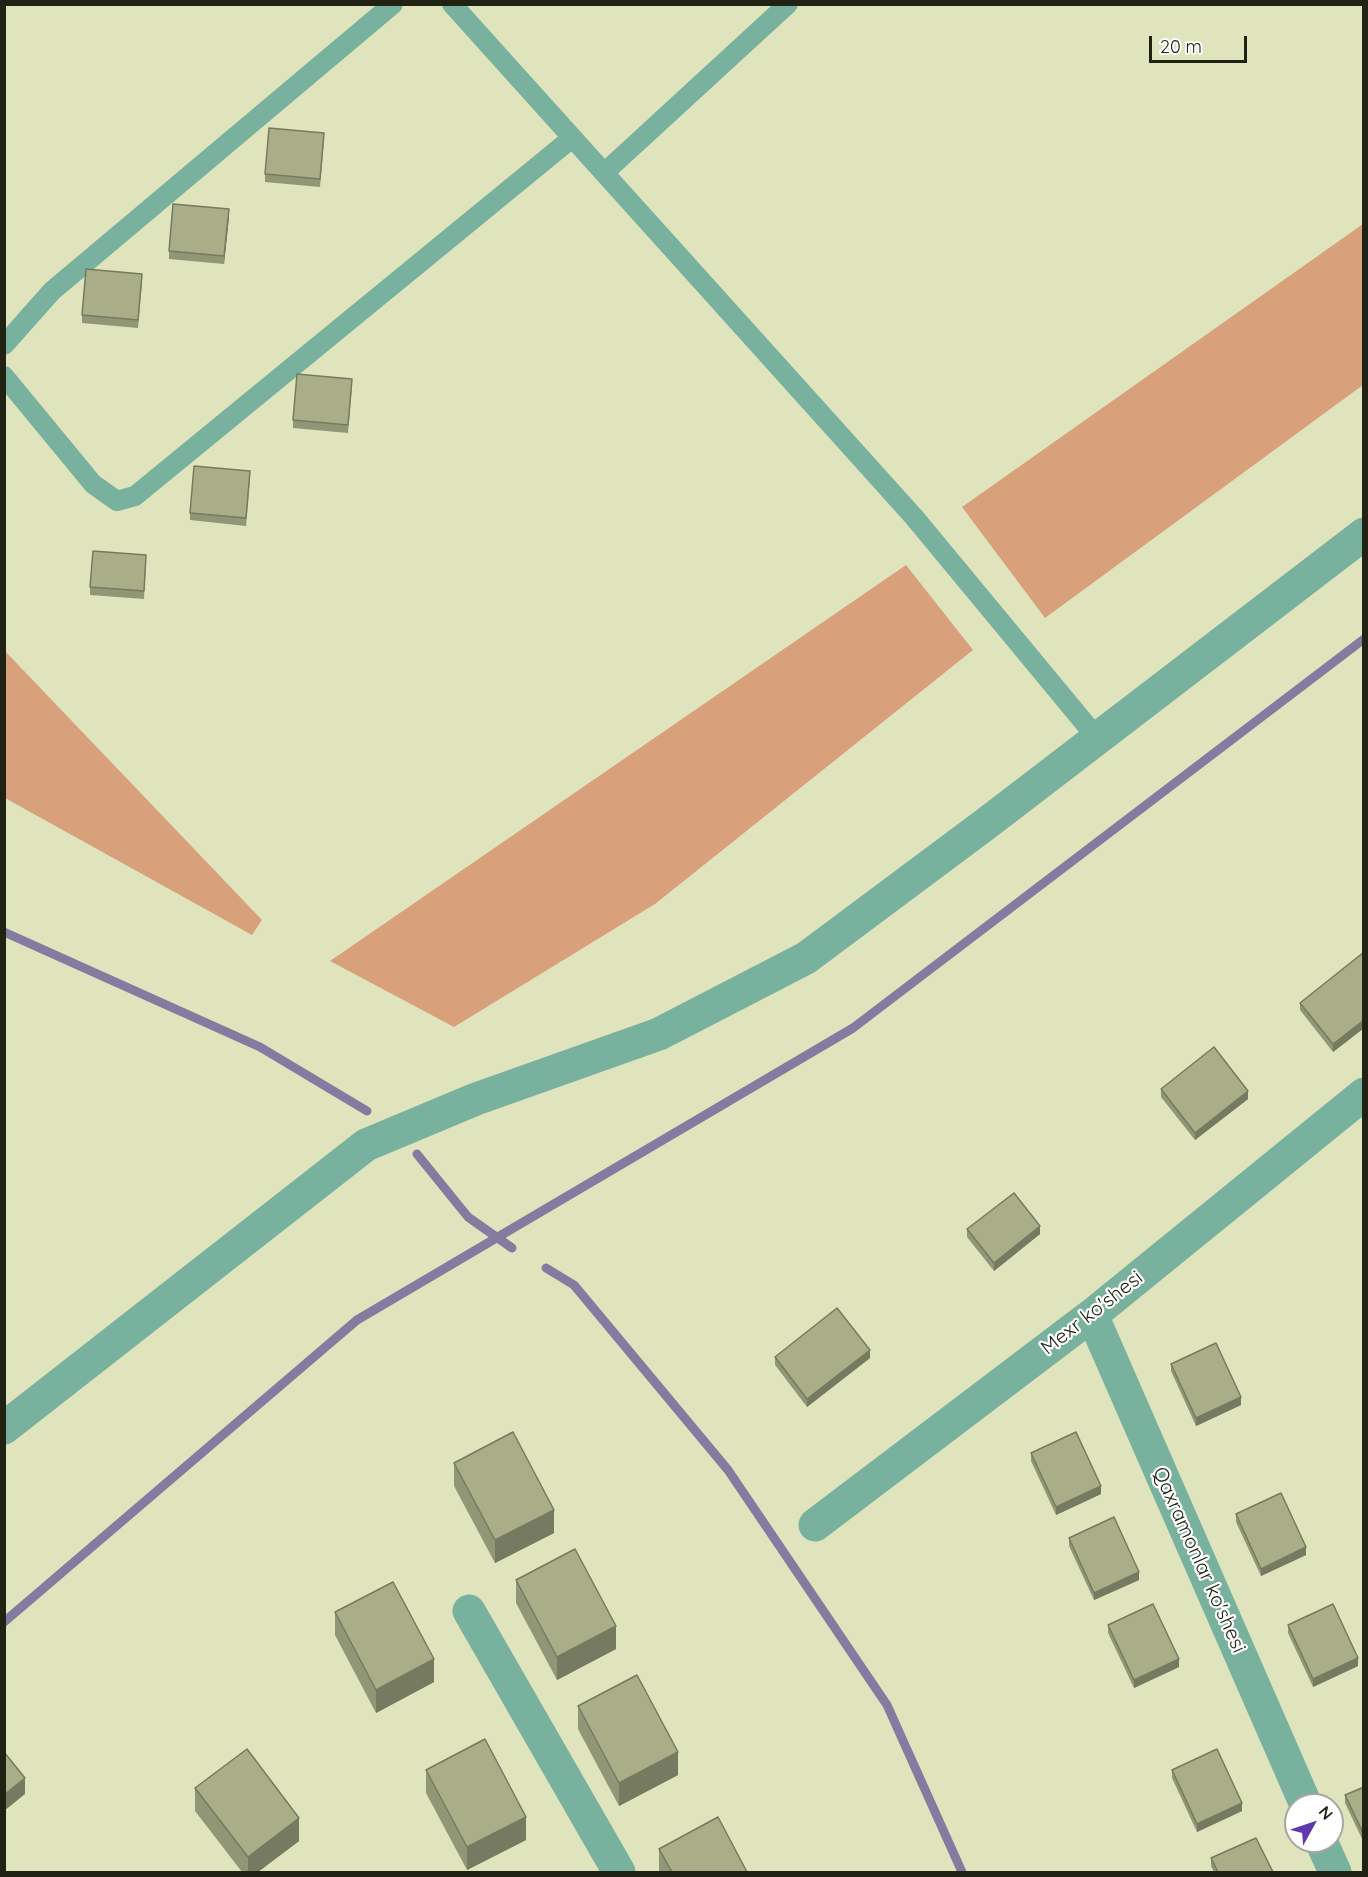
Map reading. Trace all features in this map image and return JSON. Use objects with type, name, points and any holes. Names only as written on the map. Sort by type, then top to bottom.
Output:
[{"type":"street","points":[[4,1428],[366,1146],[476,1099],[659,1034],[806,958],[1364,534]]},
{"type":"street","name":"Mexr ko'shesi","points":[[815,1524],[1092,1315],[1364,1094]]},
{"type":"street","name":"Qaxramonlar ko'shesi","points":[[1092,1315],[1301,1793]]},
{"type":"street","points":[[469,1611],[619,1872]]},
{"type":"street","points":[[1327,1853],[1335,1872]]},
{"type":"lane","points":[[4,345],[52,291],[393,4]]},
{"type":"lane","points":[[452,4],[914,517],[1097,738]]},
{"type":"lane","points":[[604,173],[788,4]]},
{"type":"lane","points":[[4,376],[93,484],[117,501],[135,496],[572,138]]},
{"type":"shaded area","points":[[1363,224],[1363,385],[1045,618],[962,507]]},
{"type":"shaded area","points":[[906,565],[973,650],[655,904],[454,1027],[330,961]]},
{"type":"shaded area","points":[[4,650],[262,920],[252,935],[5,798]]},
{"type":"building","points":[[269,128],[324,133],[320,179],[265,174]]},
{"type":"building","points":[[173,204],[229,209],[224,256],[169,251]]},
{"type":"building","points":[[86,269],[142,274],[138,320],[82,315]]},
{"type":"building","points":[[297,374],[352,379],[348,425],[293,420]]},
{"type":"building","points":[[194,466],[250,471],[246,518],[190,513]]},
{"type":"building","points":[[93,551],[146,555],[144,591],[90,587]]},
{"type":"building","points":[[1364,952],[1364,1020],[1333,1044],[1300,1003]]},
{"type":"building","points":[[1214,1047],[1248,1091],[1195,1133],[1161,1089]]},
{"type":"building","points":[[1014,1193],[1040,1226],[994,1263],[967,1229]]},
{"type":"building","points":[[837,1308],[870,1350],[807,1399],[775,1357]]},
{"type":"building","points":[[1216,1343],[1241,1397],[1196,1418],[1171,1364]]},
{"type":"building","points":[[513,1432],[554,1510],[495,1540],[454,1463]]},
{"type":"building","points":[[1076,1432],[1101,1486],[1056,1507],[1031,1453]]},
{"type":"building","points":[[1281,1493],[1306,1547],[1261,1569],[1236,1514]]},
{"type":"building","points":[[1114,1517],[1139,1572],[1094,1593],[1069,1538]]},
{"type":"building","points":[[575,1549],[616,1626],[557,1657],[516,1580]]},
{"type":"building","points":[[393,1582],[434,1659],[376,1690],[335,1612]]},
{"type":"building","points":[[1153,1604],[1179,1659],[1134,1680],[1108,1625]]},
{"type":"building","points":[[1333,1604],[1358,1658],[1313,1679],[1288,1625]]},
{"type":"building","points":[[637,1675],[678,1752],[619,1783],[578,1706]]},
{"type":"building","points":[[485,1739],[526,1817],[467,1847],[426,1770]]},
{"type":"building","points":[[247,1749],[299,1818],[248,1857],[195,1788]]},
{"type":"building","points":[[1217,1749],[1242,1803],[1197,1824],[1172,1770]]},
{"type":"building","points":[[4,1752],[25,1778],[4,1795]]},
{"type":"building","points":[[1364,1787],[1364,1835],[1345,1795]]},
{"type":"building","points":[[718,1817],[747,1872],[672,1872],[659,1849]]},
{"type":"building","points":[[1256,1838],[1273,1872],[1218,1872],[1211,1858]]},
{"type":"waterway","points":[[4,1622],[357,1320],[853,1028],[1364,639]]},
{"type":"waterway","points":[[4,932],[260,1047],[367,1111]]},
{"type":"waterway","points":[[417,1154],[468,1217],[512,1248]]},
{"type":"waterway","points":[[546,1268],[574,1285],[728,1470],[887,1705],[962,1872]]}]
